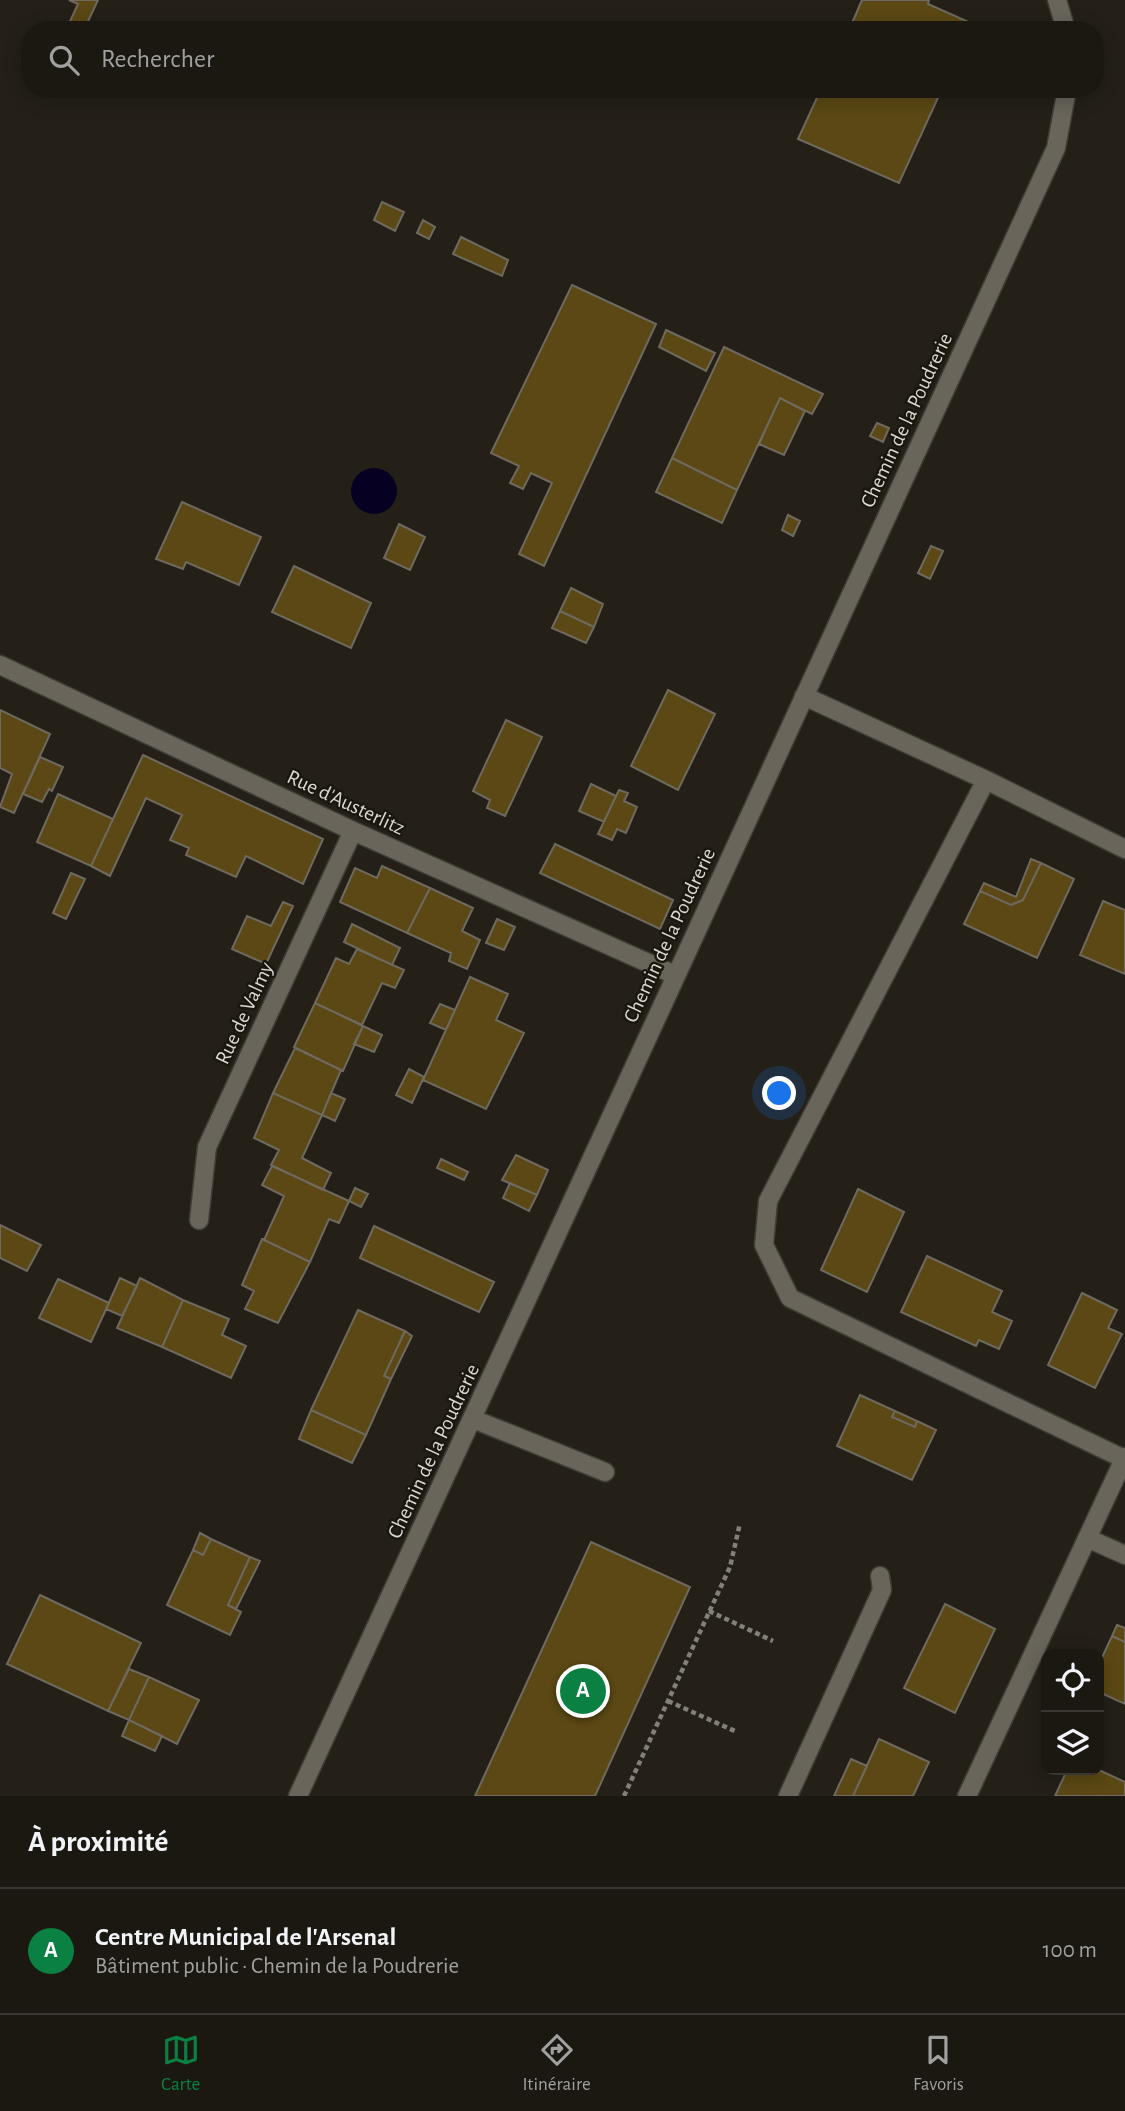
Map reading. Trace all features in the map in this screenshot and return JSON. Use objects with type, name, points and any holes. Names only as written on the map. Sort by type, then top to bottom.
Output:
[{"type":"street","points":[[1057,0],[1063,21]]},
{"type":"street","name":"Chemin de la Poudrerie","points":[[298,1796],[1056,148],[1065,98]]},
{"type":"street","name":"Rue d'Austerlitz","points":[[0,665],[353,831],[675,975]]},
{"type":"street","points":[[804,696],[986,780],[1125,849]]},
{"type":"street","points":[[967,1796],[1125,1458],[790,1297],[764,1245],[768,1201],[986,780]]},
{"type":"street","name":"Rue de Valmy","points":[[199,1220],[207,1147],[353,831]]},
{"type":"street","points":[[473,1419],[605,1472]]},
{"type":"street","points":[[1087,1538],[1125,1555]]},
{"type":"street","points":[[788,1796],[882,1590],[880,1576]]},
{"type":"path","points":[[624,1796],[730,1567],[740,1523]]},
{"type":"path","points":[[709,1611],[773,1641]]},
{"type":"path","points":[[668,1701],[737,1732]]},
{"type":"shaded area","points":[[374,468],[391,474],[397,491],[391,508],[374,514],[357,508],[351,491],[357,474]]},
{"type":"building","points":[[69,0],[98,0],[88,21],[70,21],[78,4]]},
{"type":"building","points":[[862,0],[929,0],[928,4],[966,21],[853,21]]},
{"type":"building","points":[[817,98],[938,98],[899,183],[798,139]]},
{"type":"building","points":[[382,202],[404,212],[395,231],[374,220]]},
{"type":"building","points":[[423,220],[435,227],[429,239],[417,233]]},
{"type":"building","points":[[461,237],[508,260],[502,276],[453,254]]},
{"type":"building","points":[[572,285],[656,324],[544,566],[519,554],[552,483],[531,473],[523,489],[510,483],[519,466],[491,453]]},
{"type":"building","points":[[666,330],[715,353],[706,371],[659,347]]},
{"type":"building","points":[[724,347],[823,394],[812,414],[780,398],[737,490],[672,458]]},
{"type":"building","points":[[780,398],[805,411],[784,455],[759,444]]},
{"type":"building","points":[[877,423],[889,428],[883,442],[870,436]]},
{"type":"building","points":[[672,458],[737,490],[722,523],[656,492]]},
{"type":"building","points":[[182,502],[261,537],[239,585],[186,562],[183,569],[156,559]]},
{"type":"building","points":[[788,515],[800,521],[793,536],[782,530]]},
{"type":"building","points":[[399,524],[425,537],[410,570],[384,558]]},
{"type":"building","points":[[931,546],[943,551],[930,579],[918,573]]},
{"type":"building","points":[[294,566],[371,603],[351,648],[272,612]]},
{"type":"building","points":[[571,588],[603,604],[594,627],[560,611]]},
{"type":"building","points":[[560,611],[594,627],[586,643],[552,628]]},
{"type":"building","points":[[668,690],[715,714],[678,790],[631,766]]},
{"type":"building","points":[[0,710],[50,734],[14,813],[0,807],[12,774],[0,768]]},
{"type":"building","points":[[506,720],[542,737],[505,816],[487,808],[490,800],[473,791]]},
{"type":"building","points":[[143,755],[323,839],[303,884],[246,856],[236,877],[186,855],[189,848],[170,840],[182,815],[146,798],[110,876],[91,866]]},
{"type":"building","points":[[40,757],[63,767],[52,791],[49,789],[42,802],[23,794]]},
{"type":"building","points":[[591,784],[616,796],[604,822],[579,811]]},
{"type":"building","points":[[619,790],[628,793],[624,801],[637,807],[626,833],[617,829],[612,840],[598,834]]},
{"type":"building","points":[[58,794],[113,819],[91,866],[37,842]]},
{"type":"building","points":[[555,844],[673,900],[660,929],[540,873]]},
{"type":"building","points":[[1031,859],[1041,863],[1023,900],[1011,905],[980,891],[984,883],[1016,897]]},
{"type":"building","points":[[1041,863],[1074,879],[1037,958],[964,924],[980,891],[1011,905],[1023,900]]},
{"type":"building","points":[[382,866],[430,888],[407,933],[340,902],[355,868],[377,878]]},
{"type":"building","points":[[71,873],[85,879],[66,919],[53,913]]},
{"type":"building","points":[[430,888],[473,908],[462,931],[480,940],[467,969],[449,961],[451,953],[407,933]]},
{"type":"building","points":[[1103,901],[1125,910],[1125,974],[1080,955]]},
{"type":"building","points":[[283,902],[293,906],[266,964],[232,949],[247,916],[271,926]]},
{"type":"building","points":[[497,919],[515,927],[504,950],[486,943]]},
{"type":"building","points":[[352,924],[400,948],[392,965],[344,942]]},
{"type":"building","points":[[357,949],[404,970],[395,988],[382,983],[362,1025],[315,1003],[336,958],[349,964]]},
{"type":"building","points":[[470,977],[508,994],[496,1020],[524,1033],[486,1109],[423,1080]]},
{"type":"building","points":[[315,1003],[363,1026],[343,1071],[294,1047]]},
{"type":"building","points":[[440,1004],[455,1010],[446,1030],[430,1023]]},
{"type":"building","points":[[363,1026],[382,1035],[374,1052],[354,1044]]},
{"type":"building","points":[[295,1048],[341,1070],[322,1115],[273,1093]]},
{"type":"building","points":[[409,1069],[424,1077],[412,1103],[396,1095]]},
{"type":"building","points":[[273,1093],[322,1115],[302,1158],[331,1173],[323,1190],[271,1165],[279,1150],[254,1138]]},
{"type":"building","points":[[331,1093],[345,1099],[335,1121],[322,1115]]},
{"type":"building","points":[[516,1155],[548,1170],[537,1195],[502,1180]]},
{"type":"building","points":[[441,1159],[468,1172],[464,1180],[437,1168]]},
{"type":"building","points":[[272,1166],[349,1201],[339,1223],[329,1219],[310,1262],[264,1240],[284,1196],[262,1185]]},
{"type":"building","points":[[510,1183],[537,1195],[529,1211],[503,1198]]},
{"type":"building","points":[[355,1188],[368,1194],[361,1207],[349,1201]]},
{"type":"building","points":[[858,1189],[904,1212],[867,1292],[821,1270]]},
{"type":"building","points":[[0,1225],[41,1245],[27,1271],[0,1258]]},
{"type":"building","points":[[374,1226],[494,1282],[479,1312],[360,1258]]},
{"type":"building","points":[[262,1239],[310,1262],[278,1323],[245,1309],[254,1291],[242,1285]]},
{"type":"building","points":[[927,1256],[1002,1291],[992,1312],[1012,1321],[999,1349],[979,1340],[976,1346],[901,1312]]},
{"type":"building","points":[[120,1278],[137,1286],[122,1316],[106,1309]]},
{"type":"building","points":[[140,1278],[183,1300],[162,1347],[117,1328]]},
{"type":"building","points":[[58,1279],[109,1303],[91,1342],[39,1318]]},
{"type":"building","points":[[1082,1293],[1117,1310],[1108,1328],[1122,1334],[1095,1388],[1048,1365]]},
{"type":"building","points":[[183,1300],[229,1319],[222,1335],[246,1346],[231,1378],[162,1347]]},
{"type":"building","points":[[358,1310],[405,1331],[384,1376],[391,1379],[366,1435],[311,1410]]},
{"type":"building","points":[[405,1331],[412,1336],[391,1379],[384,1376]]},
{"type":"building","points":[[860,1395],[895,1411],[892,1417],[915,1427],[917,1421],[936,1430],[912,1480],[837,1446]]},
{"type":"building","points":[[311,1410],[366,1435],[352,1463],[299,1439]]},
{"type":"building","points":[[895,1411],[917,1421],[915,1427],[892,1417]]},
{"type":"building","points":[[200,1533],[211,1539],[203,1555],[193,1550]]},
{"type":"building","points":[[211,1539],[250,1557],[228,1605],[241,1612],[230,1635],[167,1605],[193,1550],[203,1555]]},
{"type":"building","points":[[591,1542],[690,1587],[595,1796],[475,1796]]},
{"type":"building","points":[[250,1557],[260,1561],[236,1609],[228,1605]]},
{"type":"building","points":[[40,1595],[141,1643],[108,1711],[7,1664]]},
{"type":"building","points":[[945,1604],[995,1629],[955,1713],[904,1688]]},
{"type":"building","points":[[1117,1625],[1125,1628],[1125,1642],[1112,1636]]},
{"type":"building","points":[[1112,1636],[1125,1642],[1125,1704],[1104,1694],[1104,1653]]},
{"type":"building","points":[[129,1669],[149,1677],[129,1720],[108,1711]]},
{"type":"building","points":[[149,1677],[199,1700],[177,1744],[129,1720]]},
{"type":"building","points":[[129,1720],[162,1736],[155,1751],[122,1736]]},
{"type":"building","points":[[879,1739],[929,1762],[913,1796],[853,1796]]},
{"type":"building","points":[[851,1759],[867,1766],[853,1796],[834,1796]]},
{"type":"building","points":[[1104,1772],[1125,1782],[1125,1796],[1055,1796],[1065,1775],[1104,1775]]},
{"type":"place","name":"Centre Municipal de l'Arsenal","points":[[583,1691]]}]
